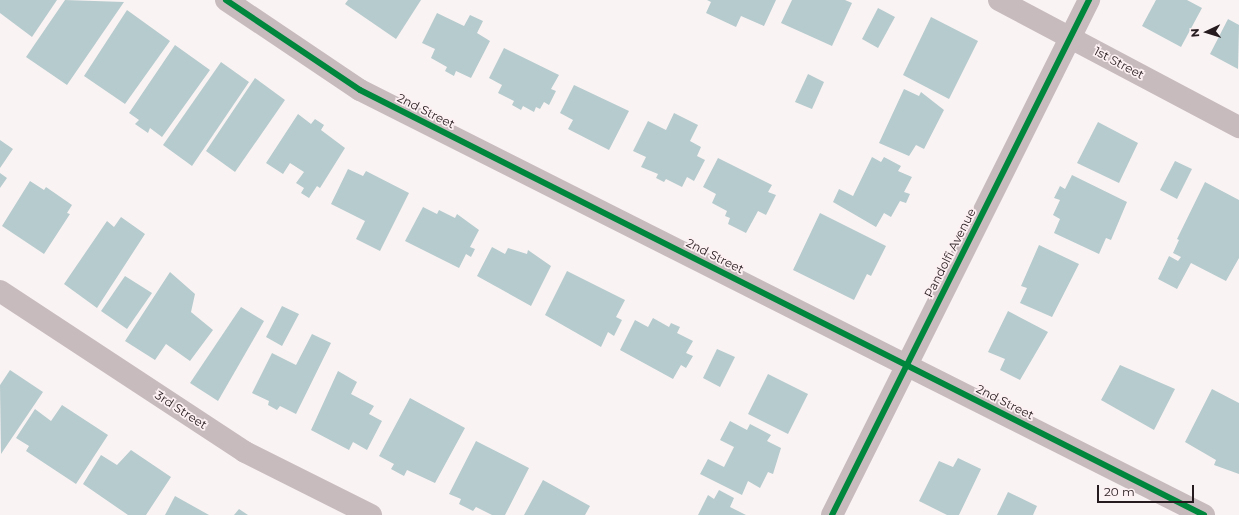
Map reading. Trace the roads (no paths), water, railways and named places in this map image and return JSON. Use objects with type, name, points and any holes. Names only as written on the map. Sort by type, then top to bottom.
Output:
[{"type":"street","name":"2nd Street","points":[[226,0],[360,90],[1204,515]]},
{"type":"street","name":"1st Street","points":[[999,0],[1239,127]]},
{"type":"street","name":"Pandolfi Avenue","points":[[832,515],[1089,0]]},
{"type":"street","name":"3rd Street","points":[[0,291],[245,452],[371,515]]}]
